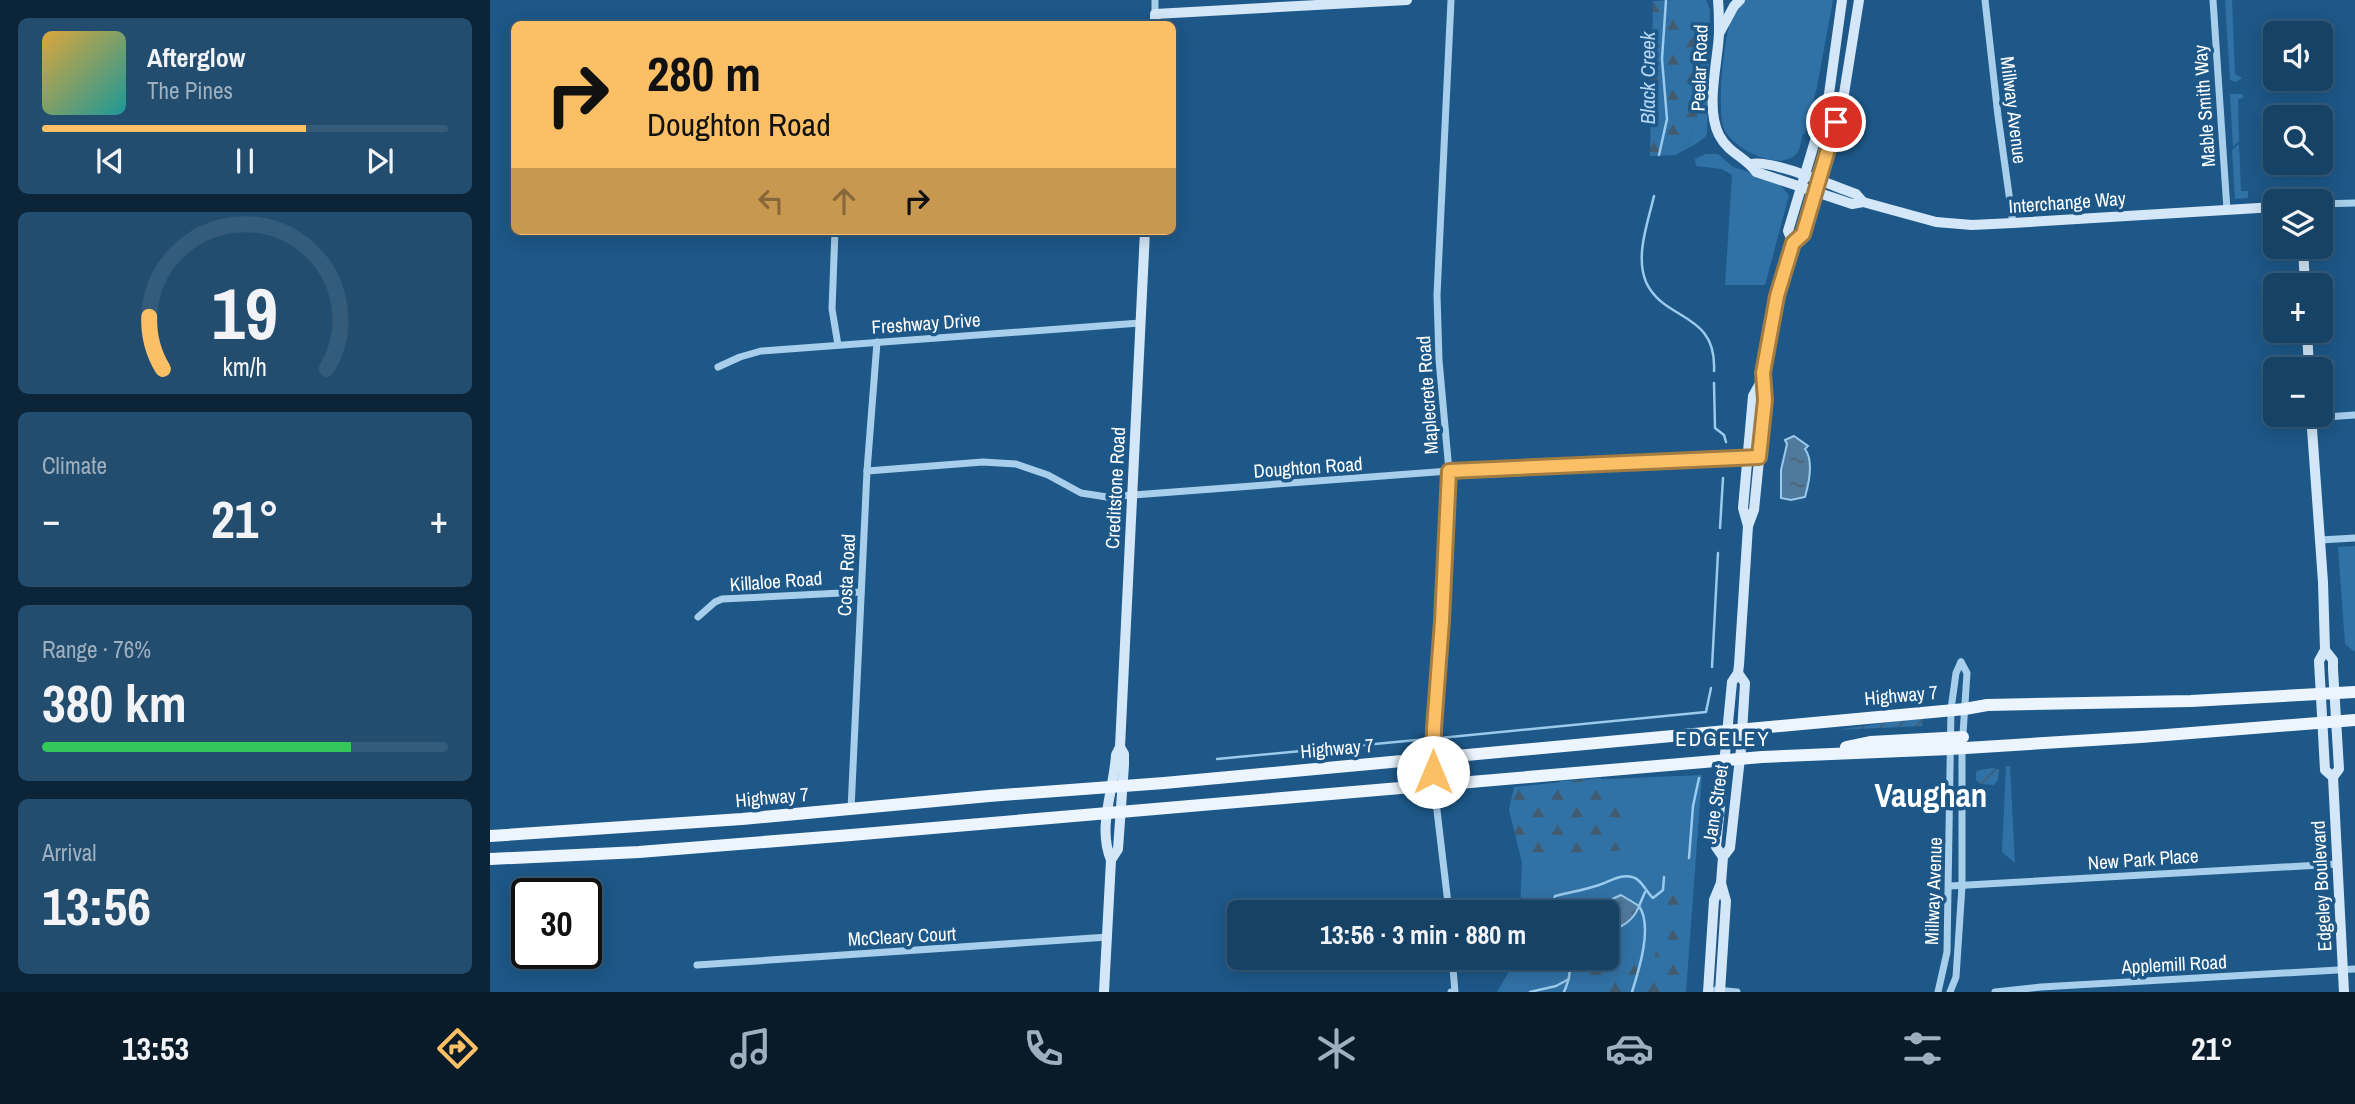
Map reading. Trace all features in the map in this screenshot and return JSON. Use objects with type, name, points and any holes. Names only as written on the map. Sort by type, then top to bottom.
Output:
[{"type":"main road","name":"Highway 7","points":[[490,836],[851,810],[1433,759],[2011,704],[2191,701],[2355,692]]},
{"type":"main road","points":[[490,859],[639,852],[1031,821],[1088,814],[1956,743],[2355,720]]},
{"type":"street","points":[[1156,0],[1155,19],[1407,0]]},
{"type":"street","name":"Maplecrete Road","points":[[1447,900],[1433,759],[1449,471],[1439,360],[1437,295],[1451,0]]},
{"type":"street","name":"Peelar Road","points":[[1718,0],[1719,35],[1713,91],[1714,123],[1718,133],[1729,150],[1751,164],[1760,162],[1817,187]]},
{"type":"street","points":[[1719,35],[1740,0]]},
{"type":"street","name":"Jane Street","points":[[1793,243],[1788,230],[1829,94],[1842,0]]},
{"type":"street","name":"Jane Street","points":[[1723,857],[1717,847],[1731,682],[1738,673],[1748,526],[1754,510],[1753,458],[1765,400],[1762,380],[1777,296],[1793,243],[1803,234],[1843,100],[1860,0]]},
{"type":"street","name":"Millway Avenue","points":[[1985,0],[2013,223]]},
{"type":"street","name":"Mable Smith Way","points":[[2213,0],[2227,210]]},
{"type":"street","name":"Interchange Way","points":[[1817,187],[1856,194],[1863,202],[1936,222],[1972,225],[2263,208]]},
{"type":"street","points":[[2333,204],[2355,203]]},
{"type":"street","points":[[835,235],[832,309],[838,345]]},
{"type":"street","name":"Creditstone Road","points":[[1104,992],[1111,860],[1106,847],[1124,754],[1120,747],[1145,235]]},
{"type":"street","name":"Freshway Drive","points":[[718,367],[761,351],[1140,323]]},
{"type":"street","name":"Costa Road","points":[[851,810],[867,471],[877,342]]},
{"type":"street","points":[[2333,416],[2355,415]]},
{"type":"street","points":[[2312,427],[2325,650],[2319,661],[2320,694]]},
{"type":"street","name":"Doughton Road","points":[[867,471],[984,462],[1016,464],[1048,475],[1075,491],[1107,497],[1449,471],[1753,458]]},
{"type":"street","points":[[2320,540],[2355,538]]},
{"type":"street","name":"Killaloe Road","points":[[698,617],[722,599],[861,592]]},
{"type":"street","points":[[2325,650],[2333,660],[2334,694]]},
{"type":"street","name":"Millway Avenue","points":[[1938,992],[1947,951],[1956,743],[1965,709],[1967,674],[1961,662],[1956,673],[1951,709],[1956,743],[1962,886],[1956,977],[1950,992]]},
{"type":"street","name":"Jane Street","points":[[1708,991],[1714,900],[1721,884],[1723,857],[1730,848],[1740,760],[1745,683],[1738,673]]},
{"type":"street","name":"Edgeley Boulevard","points":[[2320,694],[2325,770],[2333,778]]},
{"type":"street","name":"Edgeley Boulevard","points":[[2334,694],[2339,769],[2333,778],[2338,864],[2349,970],[2344,992]]},
{"type":"street","name":"New Park Place","points":[[1950,887],[2338,864]]},
{"type":"street","name":"Jane Street","points":[[1721,884],[1726,901],[1721,991]]},
{"type":"street","name":"McCleary Court","points":[[697,965],[1108,937]]},
{"type":"street","points":[[1451,992],[1455,992],[1453,970]]},
{"type":"street","name":"Applemill Road","points":[[1995,992],[2050,986],[2349,970]]},
{"type":"street","points":[[1708,991],[1737,992]]},
{"type":"green space","points":[[1680,0],[1706,0],[1710,10],[1707,132],[1696,144],[1675,155],[1688,145],[1702,98],[1694,27]]},
{"type":"green space","points":[[1680,0],[1694,27],[1702,98],[1688,145],[1675,155],[1650,156],[1653,1]]},
{"type":"green space","points":[[1745,0],[1833,0],[1817,87],[1805,134],[1797,153],[1790,159],[1769,159],[1747,151],[1729,137],[1724,129],[1721,94],[1725,49],[1732,19]]},
{"type":"green space","points":[[2225,0],[2232,0],[2235,74],[2242,78],[2236,82],[2230,80]]},
{"type":"green space","points":[[2230,94],[2242,94],[2244,98],[2238,99],[2239,141],[2233,147]]},
{"type":"green space","points":[[2239,144],[2241,191],[2248,191],[2248,198],[2235,199],[2232,150]]},
{"type":"green space","points":[[1706,154],[1718,154],[1733,167],[1782,183],[1781,186],[1789,195],[1765,285],[1725,285],[1732,175],[1722,169],[1696,166],[1695,159]]},
{"type":"green space","points":[[2355,546],[2355,652],[2345,644],[2338,547]]},
{"type":"green space","points":[[1923,717],[1922,726],[1836,730]]},
{"type":"green space","points":[[2006,766],[2010,766],[2015,863],[2002,852]]},
{"type":"green space","points":[[1999,769],[1998,780],[1994,785],[1980,784],[1976,780],[1976,771]]},
{"type":"green space","points":[[1702,775],[1686,992],[1497,992],[1510,970],[1619,970],[1619,900],[1520,900],[1522,862],[1512,819],[1561,781]]},
{"type":"green space","points":[[1601,778],[1607,801],[1626,807],[1625,853],[1622,850],[1522,862],[1509,810],[1514,787]]},
{"type":"green space","points":[[1687,887],[1685,939],[1676,992],[1582,992],[1592,970],[1619,970],[1619,954],[1654,962],[1663,901]]},
{"type":"water","points":[[1794,436],[1808,446],[1805,449],[1810,472],[1805,497],[1791,500],[1781,498],[1781,470],[1787,444],[1785,440]]},
{"type":"water","points":[[1621,895],[1639,906],[1630,920],[1619,928],[1619,900],[1610,900]]},
{"type":"waterway","name":"Black Creek","points":[[1659,155],[1667,119],[1662,59],[1666,0]]},
{"type":"waterway","name":"Black Creek","points":[[1654,196],[1642,250],[1646,282],[1654,295],[1699,327],[1707,337],[1713,352],[1714,371]]},
{"type":"waterway","name":"Black Creek","points":[[1714,383],[1715,428],[1724,435],[1726,442]]},
{"type":"waterway","name":"Black Creek","points":[[1720,528],[1723,478]]},
{"type":"waterway","name":"Black Creek","points":[[1712,667],[1718,553]]},
{"type":"waterway","points":[[1440,738],[1706,712],[1711,688]]},
{"type":"waterway","points":[[1217,759],[1427,739]]},
{"type":"waterway","name":"Black Creek","points":[[1689,858],[1693,806],[1699,778]]},
{"type":"waterway","name":"Black Creek","points":[[1554,900],[1555,896],[1630,876],[1638,880],[1653,898],[1663,890],[1664,877]]},
{"type":"waterway","points":[[1632,992],[1645,936],[1645,925],[1639,906],[1645,892]]},
{"type":"waterway","name":"Black Creek","points":[[1564,992],[1570,970]]},
{"type":"waterway","points":[[1530,992],[1556,986],[1569,979]]},
{"type":"district","name":"EDGELEY","points":[[1723,739]]},
{"type":"district","name":"Vaughan","points":[[1931,795]]},
{"type":"route","points":[[1433,772],[1449,471],[1759,457],[1765,400],[1762,380],[1777,296],[1793,243],[1803,234],[1836,122]]}]
